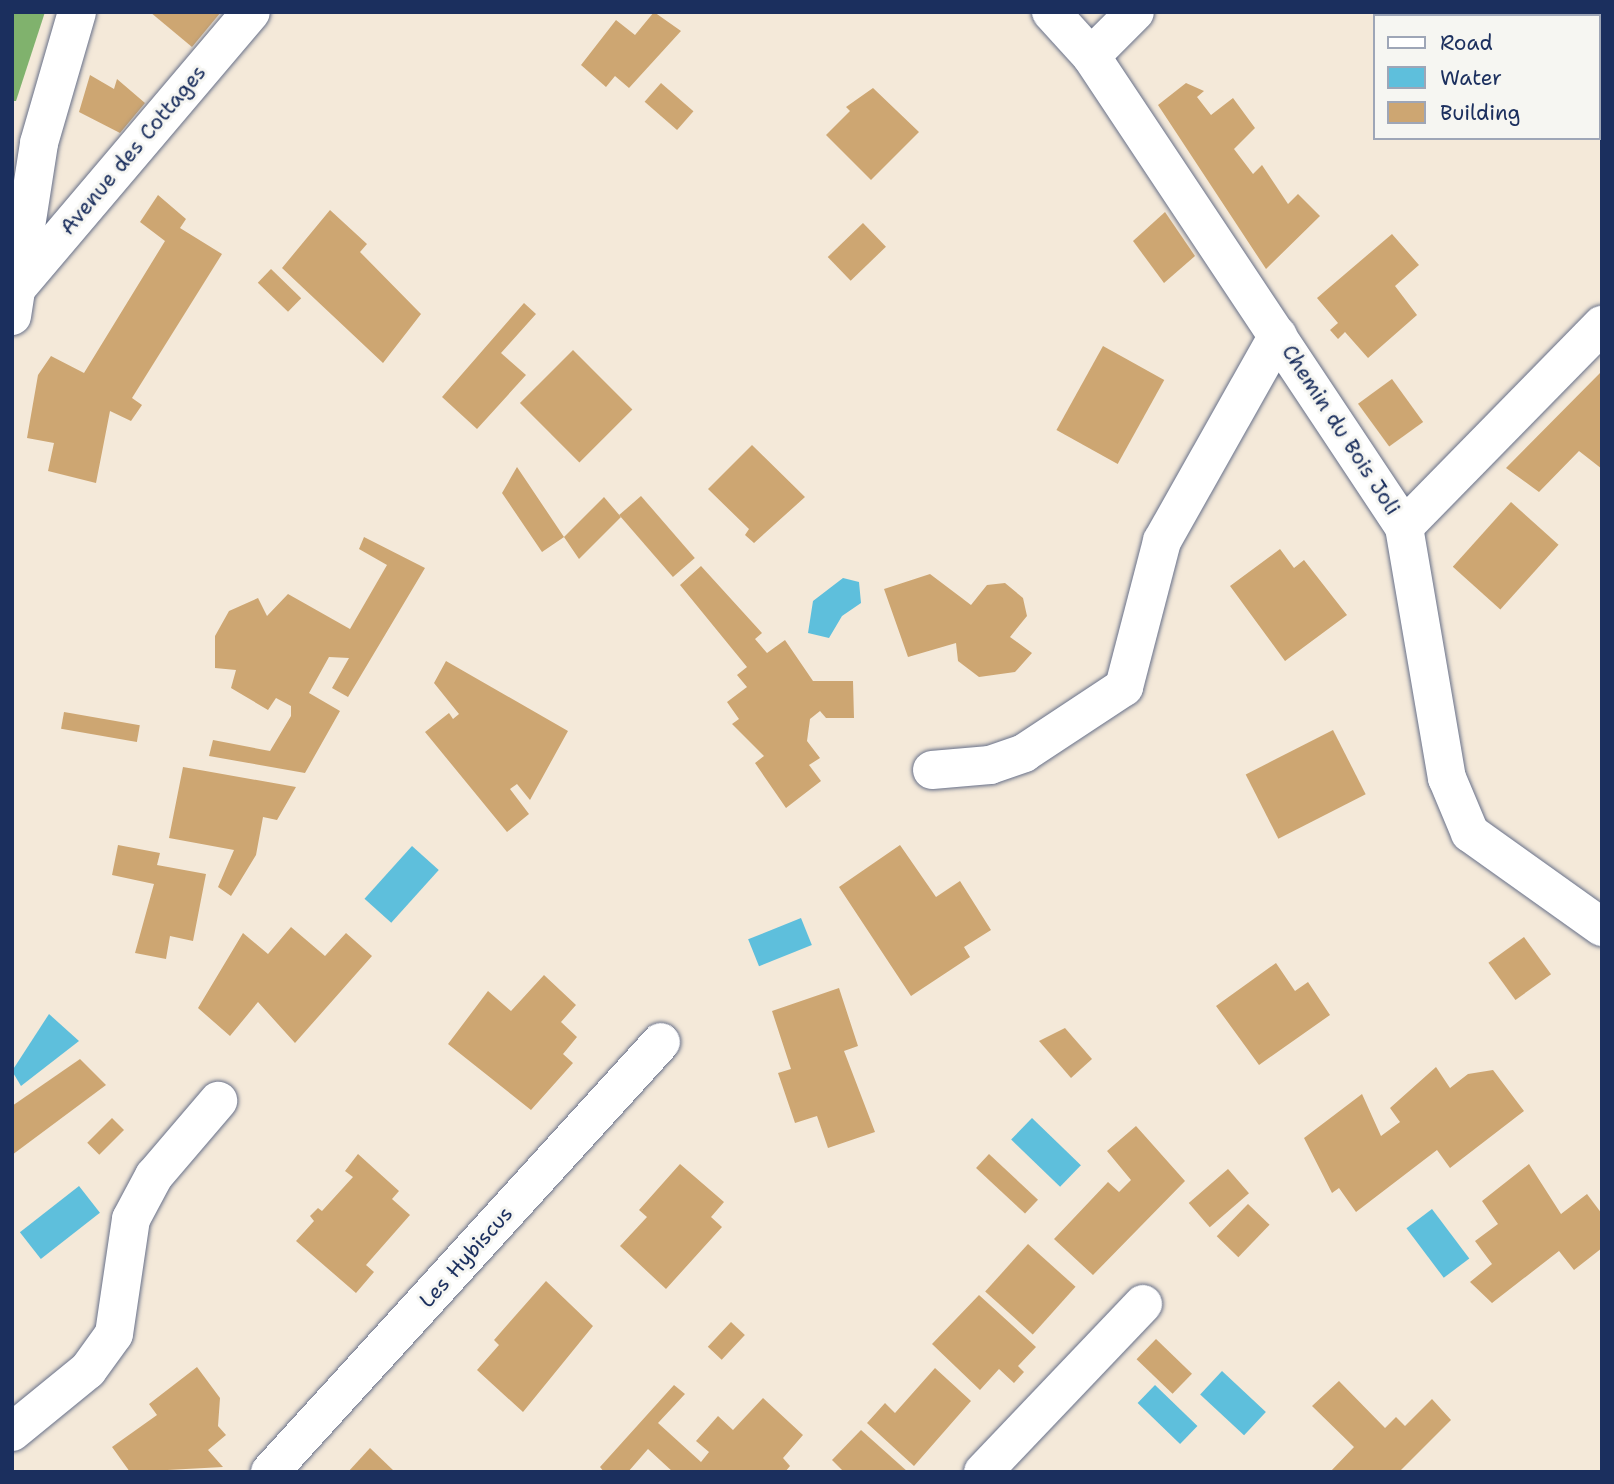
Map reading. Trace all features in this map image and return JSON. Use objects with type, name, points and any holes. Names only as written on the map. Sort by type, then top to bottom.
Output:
[{"type":"street","points":[[14,302],[39,143],[77,12]]},
{"type":"street","name":"Avenue des Cottages","points":[[14,302],[251,12]]},
{"type":"street","name":"Chemin du Bois Joli","points":[[1051,12],[1091,56],[1404,527],[1456,810],[1494,856],[1602,927]]},
{"type":"street","points":[[1091,56],[1135,12]]},
{"type":"street","points":[[1404,527],[1602,325]]},
{"type":"street","points":[[932,769],[990,765],[1024,753],[1124,687],[1162,541],[1278,335]]},
{"type":"street","name":"Les Hybiscus","points":[[270,1472],[661,1042]]},
{"type":"street","points":[[12,1432],[88,1370],[114,1334],[131,1219],[154,1176],[218,1101]]},
{"type":"street","points":[[983,1472],[1143,1304]]},
{"type":"green space","points":[[12,12],[45,12],[16,101],[12,101]]},
{"type":"water","points":[[843,578],[859,582],[861,603],[842,616],[829,638],[808,633],[813,601]]},
{"type":"water","points":[[412,846],[439,870],[391,923],[364,899]]},
{"type":"water","points":[[801,918],[812,945],[759,966],[748,939]]},
{"type":"water","points":[[49,1014],[79,1041],[21,1086],[12,1071]]},
{"type":"water","points":[[1032,1118],[1081,1165],[1060,1187],[1011,1140]]},
{"type":"water","points":[[79,1186],[100,1213],[41,1259],[20,1232]]},
{"type":"water","points":[[1432,1209],[1469,1259],[1444,1278],[1406,1228]]},
{"type":"water","points":[[1222,1371],[1266,1412],[1244,1435],[1200,1394]]},
{"type":"water","points":[[1155,1385],[1197,1426],[1180,1444],[1138,1403]]},
{"type":"building","points":[[150,12],[221,12],[192,47]]},
{"type":"building","points":[[654,12],[681,31],[629,88],[615,76],[606,87],[581,65],[616,20],[635,35]]},
{"type":"building","points":[[90,75],[114,89],[117,79],[145,103],[120,133],[79,112]]},
{"type":"building","points":[[661,83],[693,111],[677,130],[645,102]]},
{"type":"building","points":[[1186,83],[1204,91],[1197,97],[1211,115],[1233,98],[1255,128],[1234,149],[1253,174],[1262,165],[1288,204],[1298,194],[1320,216],[1266,269],[1158,105]]},
{"type":"building","points":[[873,88],[919,132],[871,180],[826,135],[850,111],[846,107]]},
{"type":"building","points":[[158,195],[186,219],[180,228],[222,254],[132,398],[142,405],[131,421],[110,411],[96,483],[48,471],[54,443],[27,438],[38,375],[51,356],[84,373],[165,241],[140,222]]},
{"type":"building","points":[[330,210],[367,244],[360,252],[421,314],[383,363],[282,268]]},
{"type":"building","points":[[1165,212],[1195,256],[1164,283],[1133,241]]},
{"type":"building","points":[[863,223],[886,247],[851,281],[828,257]]},
{"type":"building","points":[[1392,234],[1419,265],[1395,286],[1417,315],[1368,358],[1345,332],[1338,339],[1330,330],[1338,323],[1317,298]]},
{"type":"building","points":[[271,269],[301,298],[288,312],[258,283]]},
{"type":"building","points":[[524,303],[536,314],[501,353],[526,375],[477,429],[442,397]]},
{"type":"building","points":[[1103,346],[1164,380],[1118,464],[1056,430]]},
{"type":"building","points":[[573,350],[632,409],[579,462],[520,403]]},
{"type":"building","points":[[1602,371],[1602,469],[1579,451],[1539,492],[1506,468]]},
{"type":"building","points":[[1392,379],[1423,422],[1389,447],[1358,404]]},
{"type":"building","points":[[752,445],[805,497],[754,543],[745,535],[749,529],[708,489]]},
{"type":"building","points":[[517,467],[564,537],[542,552],[502,493]]},
{"type":"building","points":[[641,496],[695,558],[673,577],[619,515]]},
{"type":"building","points":[[604,497],[621,517],[579,559],[564,537]]},
{"type":"building","points":[[1511,502],[1559,545],[1500,609],[1453,567]]},
{"type":"building","points":[[364,537],[425,568],[348,697],[332,688],[349,658],[329,657],[309,693],[340,711],[305,773],[209,756],[213,740],[270,751],[291,716],[291,706],[276,698],[268,710],[231,688],[236,670],[215,668],[215,636],[229,611],[258,598],[267,616],[288,594],[350,629],[387,565],[359,549]]},
{"type":"building","points":[[1280,549],[1294,568],[1304,560],[1347,615],[1285,661],[1230,586]]},
{"type":"building","points":[[701,566],[762,633],[755,639],[767,653],[785,640],[813,681],[853,681],[854,718],[826,718],[820,711],[810,719],[807,741],[820,758],[809,765],[821,781],[786,808],[755,763],[764,756],[732,724],[739,719],[727,702],[747,687],[737,675],[747,667],[680,585]]},
{"type":"building","points":[[930,574],[971,605],[987,585],[1005,583],[1023,598],[1027,616],[1010,637],[1032,653],[1015,672],[979,677],[958,661],[956,643],[908,657],[884,589]]},
{"type":"building","points":[[446,661],[568,731],[530,800],[517,784],[510,789],[529,814],[507,832],[425,732],[449,713],[453,719],[459,714],[434,683]]},
{"type":"building","points":[[64,712],[140,725],[137,742],[61,729]]},
{"type":"building","points":[[1333,730],[1366,794],[1278,839],[1246,774]]},
{"type":"building","points":[[183,767],[296,787],[277,820],[263,817],[256,855],[231,896],[218,887],[234,850],[169,838]]},
{"type":"building","points":[[118,845],[160,853],[157,865],[206,874],[193,941],[170,936],[166,959],[135,953],[154,884],[112,875]]},
{"type":"building","points":[[900,845],[936,897],[960,881],[991,930],[964,947],[970,957],[911,996],[839,887]]},
{"type":"building","points":[[291,927],[325,956],[346,933],[372,956],[295,1043],[258,1002],[230,1036],[198,1008],[243,933],[268,954]]},
{"type":"building","points":[[1524,937],[1551,974],[1515,1000],[1488,963]]},
{"type":"building","points":[[1276,963],[1295,991],[1308,982],[1330,1015],[1259,1065],[1216,1006]]},
{"type":"building","points":[[544,975],[576,1005],[561,1022],[577,1037],[563,1054],[573,1063],[531,1110],[448,1044],[488,991],[511,1011]]},
{"type":"building","points":[[839,988],[858,1046],[844,1051],[875,1132],[828,1148],[817,1116],[795,1123],[778,1073],[791,1069],[772,1011]]},
{"type":"building","points":[[1065,1028],[1092,1059],[1071,1078],[1039,1041]]},
{"type":"building","points":[[80,1059],[106,1085],[12,1155],[12,1106]]},
{"type":"building","points":[[1436,1067],[1450,1088],[1468,1074],[1493,1070],[1524,1111],[1450,1168],[1437,1150],[1356,1212],[1339,1188],[1332,1193],[1304,1138],[1362,1094],[1381,1136],[1400,1122],[1390,1108]]},
{"type":"building","points":[[112,1118],[124,1130],[99,1155],[87,1143]]},
{"type":"building","points":[[1136,1126],[1185,1181],[1093,1275],[1054,1239],[1108,1182],[1119,1192],[1131,1180],[1107,1151]]},
{"type":"building","points":[[358,1154],[399,1191],[392,1199],[410,1215],[366,1265],[374,1272],[356,1293],[296,1241],[314,1221],[310,1216],[318,1208],[322,1211],[353,1177],[345,1171]]},
{"type":"building","points":[[989,1154],[1038,1200],[1025,1214],[976,1168]]},
{"type":"building","points":[[680,1164],[724,1202],[711,1217],[722,1227],[666,1289],[620,1246],[647,1217],[639,1210]]},
{"type":"building","points":[[1529,1164],[1561,1214],[1587,1194],[1602,1214],[1602,1248],[1574,1270],[1559,1251],[1492,1303],[1470,1282],[1492,1264],[1475,1241],[1498,1224],[1482,1201]]},
{"type":"building","points":[[1228,1169],[1249,1193],[1210,1227],[1189,1203]]},
{"type":"building","points":[[1248,1204],[1270,1225],[1238,1257],[1217,1236]]},
{"type":"building","points":[[1028,1244],[1076,1287],[1033,1334],[985,1292]]},
{"type":"building","points":[[546,1281],[593,1326],[523,1412],[477,1370],[499,1345],[494,1340]]},
{"type":"building","points":[[979,1295],[1036,1347],[1018,1366],[1024,1372],[1014,1383],[999,1369],[980,1390],[932,1344]]},
{"type":"building","points":[[731,1322],[745,1335],[722,1360],[708,1347]]},
{"type":"building","points":[[1156,1339],[1192,1374],[1173,1394],[1137,1359]]},
{"type":"building","points":[[197,1367],[220,1398],[218,1426],[226,1435],[208,1450],[223,1467],[130,1472],[112,1447],[157,1415],[149,1404]]},
{"type":"building","points":[[935,1368],[971,1401],[914,1466],[867,1423],[885,1403],[895,1413]]},
{"type":"building","points":[[1339,1381],[1385,1428],[1396,1417],[1405,1426],[1432,1399],[1451,1420],[1399,1472],[1330,1472],[1354,1447],[1312,1406]]},
{"type":"building","points":[[674,1385],[685,1394],[658,1423],[701,1462],[709,1452],[696,1441],[718,1416],[733,1430],[763,1398],[803,1435],[783,1458],[790,1466],[785,1472],[673,1472],[648,1449],[628,1472],[604,1472],[600,1467]]},
{"type":"building","points":[[861,1430],[908,1472],[844,1472],[832,1460]]},
{"type":"building","points":[[370,1448],[395,1472],[348,1472]]}]
